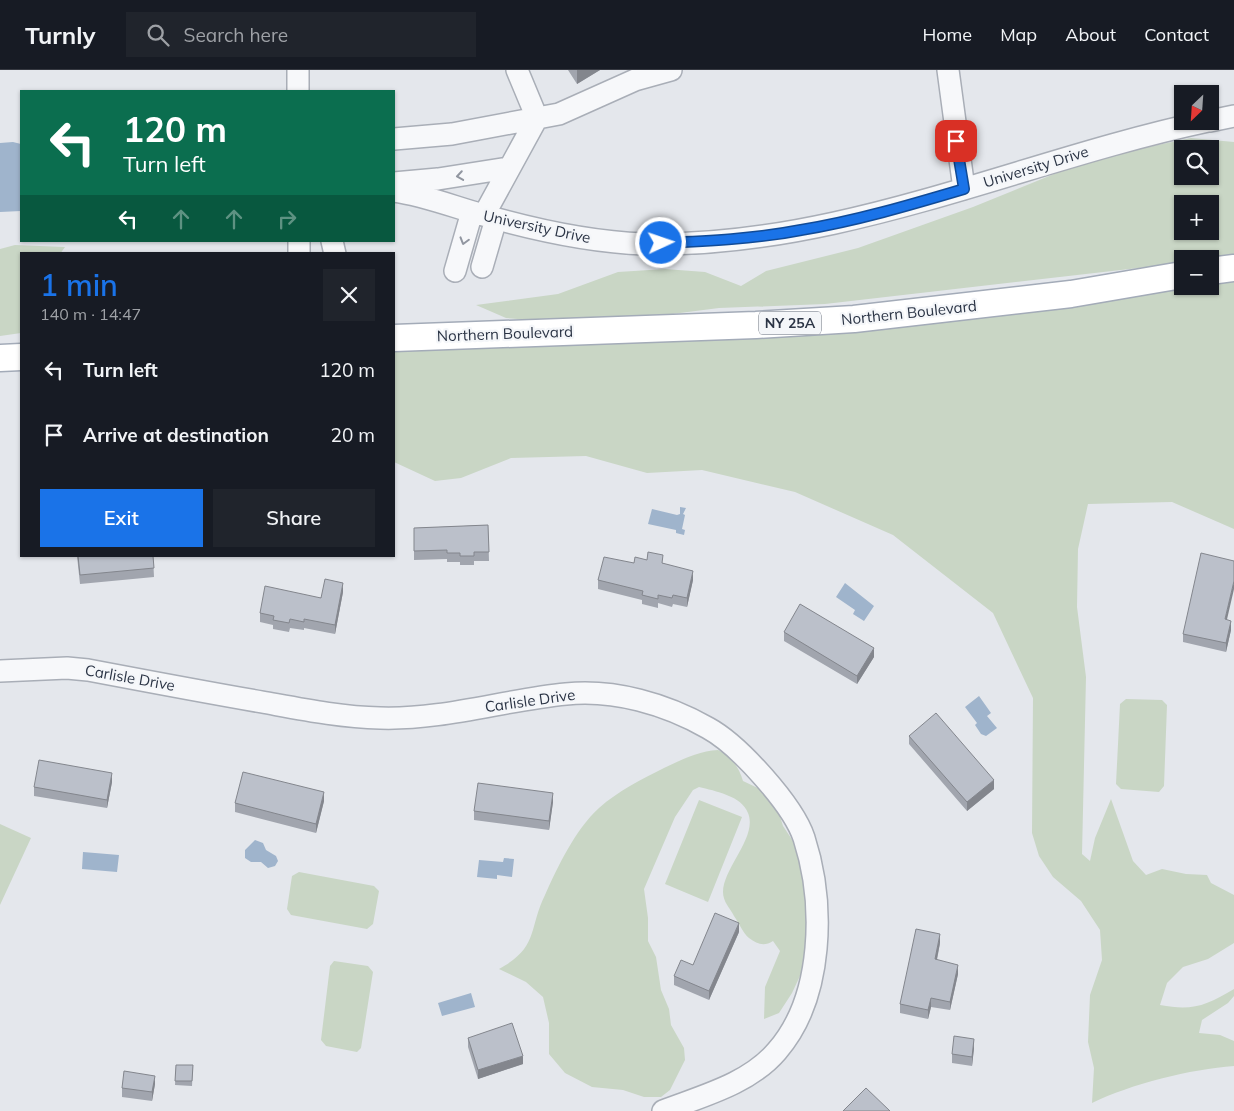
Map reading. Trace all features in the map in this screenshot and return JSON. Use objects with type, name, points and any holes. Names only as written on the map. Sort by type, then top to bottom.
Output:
[{"type":"main road","points":[[1219,270],[1234,268]]},
{"type":"main road","name":"Northern Boulevard","points":[[395,338],[756,325],[854,319],[1070,294],[1174,277]]},
{"type":"main road","points":[[0,358],[20,357]]},
{"type":"street","points":[[298,70],[298,90]]},
{"type":"street","points":[[517,70],[537,118]]},
{"type":"street","points":[[395,139],[452,134],[559,114],[635,80],[671,70]]},
{"type":"street","points":[[948,70],[964,189]]},
{"type":"street","name":"University Drive","points":[[1219,119],[1234,116]]},
{"type":"street","points":[[455,271],[508,168],[537,118]]},
{"type":"street","name":"University Drive","points":[[395,191],[579,238],[644,244],[728,240],[810,229],[964,189],[1147,134],[1174,128]]},
{"type":"street","points":[[395,183],[438,180],[508,168]]},
{"type":"street","points":[[482,268],[484,215]]},
{"type":"street","name":"Carlisle Drive","points":[[0,672],[67,668],[88,670],[339,716],[383,718],[433,716],[568,694],[618,695],[672,710],[710,729],[738,750],[767,780],[804,836],[816,893],[815,957],[813,973],[800,1011],[790,1033],[777,1052],[748,1076],[719,1090],[663,1111]]},
{"type":"green space","points":[[1191,138],[1212,140],[1181,140]]},
{"type":"green space","points":[[1219,141],[1234,142],[1234,254],[1219,257],[1219,250],[1174,250],[1174,264],[825,304],[719,308],[641,318],[556,322],[506,318],[476,305],[558,294],[618,272],[665,269],[705,272],[741,286],[766,271],[858,248],[973,207],[1091,159],[1174,142],[1174,185],[1219,185]]},
{"type":"green space","points":[[15,245],[65,247],[61,252],[20,252],[20,333],[0,336],[0,249]]},
{"type":"green space","points":[[1234,268],[1234,529],[1172,502],[1088,504],[1078,549],[1077,607],[1086,677],[1082,854],[1090,861],[1095,838],[1111,799],[1133,861],[1146,875],[1162,869],[1186,874],[1207,875],[1211,883],[1234,895],[1234,943],[1208,959],[1183,967],[1167,983],[1160,1005],[1171,1007],[1198,1006],[1215,1000],[1234,989],[1234,996],[1228,1003],[1202,1020],[1199,1033],[1220,1035],[1234,1041],[1234,1066],[1180,1074],[1143,1084],[1092,1103],[1094,1068],[1088,1042],[1090,995],[1102,960],[1100,930],[1081,901],[1053,877],[1039,856],[1032,833],[1033,698],[993,613],[893,535],[795,492],[702,470],[647,473],[586,456],[511,458],[461,478],[435,481],[395,462],[395,338],[1174,288],[1174,295],[1219,295],[1219,270]]},
{"type":"green space","points":[[1126,699],[1162,700],[1167,705],[1164,786],[1159,792],[1121,789],[1116,784],[1120,704]]},
{"type":"green space","points":[[718,750],[734,762],[743,781],[762,790],[779,813],[783,826],[795,844],[808,900],[807,961],[792,993],[779,1013],[764,1019],[765,987],[780,951],[773,941],[761,944],[749,938],[723,896],[724,883],[748,832],[750,822],[748,813],[740,802],[727,795],[699,787],[693,790],[675,817],[644,889],[648,918],[648,941],[656,957],[661,990],[669,1009],[671,1025],[684,1048],[685,1060],[670,1090],[661,1097],[644,1097],[623,1090],[592,1087],[565,1073],[549,1054],[549,1023],[543,997],[526,982],[499,969],[512,961],[527,945],[540,907],[561,861],[582,827],[599,808],[622,791],[664,768],[697,754]]},
{"type":"green space","points":[[699,800],[742,817],[708,902],[665,884]]},
{"type":"green space","points":[[0,824],[31,838],[0,905]]},
{"type":"green space","points":[[299,872],[374,886],[379,891],[373,924],[367,929],[291,915],[287,909],[292,876]]},
{"type":"green space","points":[[334,961],[368,966],[373,972],[361,1048],[357,1052],[326,1046],[321,1040],[330,966]]},
{"type":"water","points":[[0,143],[20,144],[20,211],[0,212]]},
{"type":"water","points":[[680,507],[686,508],[683,514],[685,515],[682,529],[685,530],[684,535],[676,533],[676,530],[648,524],[652,509],[677,515],[680,514]]},
{"type":"water","points":[[845,583],[874,606],[864,621],[853,614],[855,610],[836,597]]},
{"type":"water","points":[[979,696],[991,713],[987,716],[997,728],[986,736],[981,734],[975,725],[977,723],[965,707]]},
{"type":"water","points":[[255,840],[263,843],[266,850],[276,856],[278,861],[275,866],[268,868],[261,862],[251,862],[245,858],[245,850]]},
{"type":"water","points":[[83,852],[119,855],[117,872],[82,869]]},
{"type":"water","points":[[504,858],[514,859],[512,877],[497,875],[497,879],[477,877],[479,860],[503,862]]},
{"type":"water","points":[[471,993],[475,1007],[442,1016],[438,1003]]},
{"type":"building","points":[[488,525],[489,552],[474,552],[474,556],[460,556],[460,553],[447,553],[447,550],[414,551],[414,528]]},
{"type":"building","points":[[648,552],[663,555],[662,563],[693,571],[687,598],[673,595],[672,598],[658,595],[658,599],[642,595],[643,591],[598,580],[604,557],[634,563],[635,557],[647,560]]},
{"type":"building","points":[[1201,553],[1234,561],[1234,581],[1225,619],[1231,621],[1226,643],[1183,634]]},
{"type":"building","points":[[78,557],[153,557],[154,568],[80,575]]},
{"type":"building","points":[[325,579],[343,583],[335,625],[304,619],[304,622],[290,619],[289,623],[273,620],[274,616],[260,613],[265,586],[321,598]]},
{"type":"building","points":[[800,604],[874,648],[857,676],[784,632]]},
{"type":"building","points":[[936,713],[994,780],[967,802],[909,736]]},
{"type":"building","points":[[39,760],[112,773],[107,800],[34,787]]},
{"type":"building","points":[[243,772],[324,792],[316,824],[235,803]]},
{"type":"building","points":[[478,783],[553,793],[549,821],[474,811]]},
{"type":"building","points":[[715,913],[739,923],[709,991],[674,976],[681,960],[693,965]]},
{"type":"building","points":[[916,929],[940,934],[935,959],[958,965],[950,1002],[931,998],[928,1010],[900,1004]]},
{"type":"building","points":[[512,1023],[523,1056],[478,1070],[468,1038]]},
{"type":"building","points":[[954,1036],[974,1039],[972,1057],[952,1054]]},
{"type":"building","points":[[176,1065],[193,1065],[192,1081],[175,1081]]},
{"type":"building","points":[[124,1071],[155,1076],[152,1092],[122,1088]]},
{"type":"building","points":[[866,1088],[890,1111],[843,1111]]},
{"type":"route","points":[[661,243],[728,240],[800,231],[854,219],[964,189],[956,141]]}]
